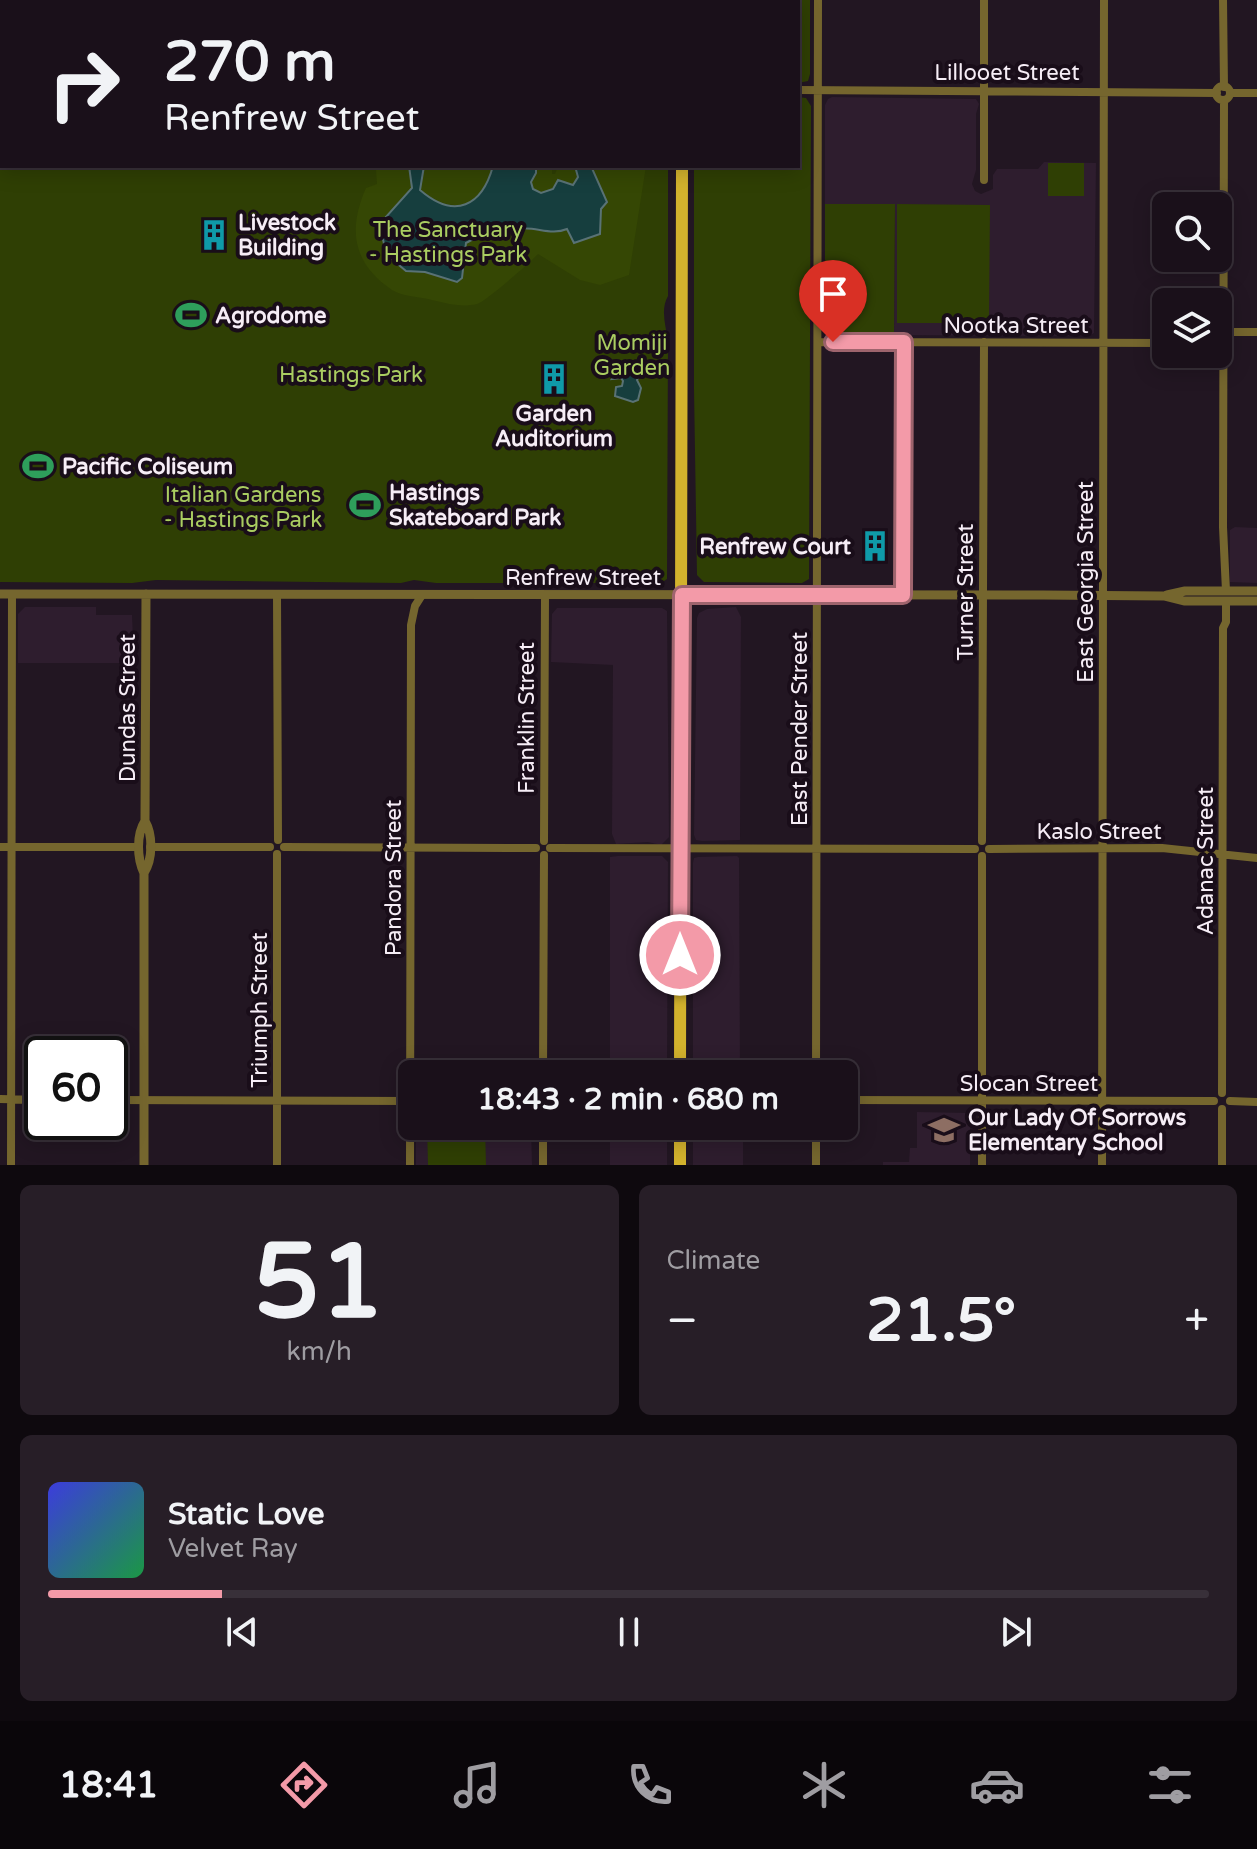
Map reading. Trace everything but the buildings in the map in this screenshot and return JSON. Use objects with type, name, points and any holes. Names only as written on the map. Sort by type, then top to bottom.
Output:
[{"type":"main road","points":[[680,1060],[682,168]]},
{"type":"main road","points":[[680,1140],[680,1165]]},
{"type":"street","name":"East Pender Street","points":[[816,1060],[818,0]]},
{"type":"street","points":[[984,0],[984,180]]},
{"type":"street","name":"East Georgia Street","points":[[1102,1165],[1104,0]]},
{"type":"street","name":"Adanac Street","points":[[1222,288],[1223,0]]},
{"type":"street","name":"Lillooet Street","points":[[800,90],[1257,93]]},
{"type":"street","points":[[1232,332],[1257,332]]},
{"type":"street","name":"Nootka Street","points":[[818,342],[1152,343]]},
{"type":"street","points":[[903,595],[904,342]]},
{"type":"street","name":"Turner Street","points":[[982,841],[984,342]]},
{"type":"street","name":"Adanac Street","points":[[1221,368],[1222,1093]]},
{"type":"street","name":"Renfrew Street","points":[[0,594],[1164,596],[1184,601],[1257,591]]},
{"type":"street","points":[[11,1165],[12,594]]},
{"type":"street","name":"Dundas Street","points":[[144,873],[149,865],[150,847],[149,827],[145,821],[146,594]]},
{"type":"street","name":"Triumph Street","points":[[277,594],[277,1165]]},
{"type":"street","name":"Pandora Street","points":[[411,1060],[411,625],[415,606],[422,595]]},
{"type":"street","name":"Franklin Street","points":[[543,1060],[545,595]]},
{"type":"street","name":"Renfrew Street","points":[[1223,596],[1257,601]]},
{"type":"street","name":"Dundas Street","points":[[144,1165],[144,873],[140,865],[139,847],[140,828],[145,821]]},
{"type":"street","points":[[150,847],[680,847],[978,852],[989,849],[988,844],[982,841],[976,844],[978,852],[982,1165]]},
{"type":"street","points":[[0,847],[139,847]]},
{"type":"street","name":"Kaslo Street","points":[[989,849],[1162,848],[1257,858]]},
{"type":"street","points":[[1222,1109],[1214,1101],[1222,1093],[1230,1101],[1257,1102]]},
{"type":"street","points":[[0,1099],[24,1100]]},
{"type":"street","points":[[128,1100],[398,1101]]},
{"type":"street","name":"Slocan Street","points":[[858,1100],[1214,1101]]},
{"type":"street","points":[[1222,1165],[1222,1109],[1230,1101]]},
{"type":"street","name":"Pandora Street","points":[[410,1140],[410,1165]]},
{"type":"street","points":[[543,1140],[543,1165]]},
{"type":"street","points":[[816,1140],[816,1165]]},
{"type":"shaded area","points":[[832,97],[976,99],[979,104],[976,114],[976,170],[972,184],[975,191],[981,194],[993,189],[993,175],[997,169],[1038,169],[1044,162],[1096,163],[1094,333],[1089,336],[894,335],[895,204],[825,204],[825,105]]},
{"type":"shaded area","points":[[409,168],[424,168],[420,190],[445,205],[456,206],[466,204],[482,191],[492,168],[536,168],[531,182],[533,189],[541,193],[553,189],[558,180],[573,185],[578,177],[576,168],[592,168],[607,202],[601,209],[600,234],[574,243],[567,229],[525,228],[512,232],[504,227],[490,230],[466,243],[462,278],[457,282],[425,272],[406,271],[393,260],[384,244],[381,230],[385,218],[412,188]]},
{"type":"shaded area","points":[[621,367],[637,370],[641,388],[638,400],[633,402],[615,396],[616,387],[622,386],[623,381],[621,378],[612,379]]},
{"type":"shaded area","points":[[1235,527],[1257,528],[1257,583],[1230,582],[1230,530]]},
{"type":"shaded area","points":[[25,607],[96,607],[96,615],[132,615],[134,663],[18,663],[18,614]]},
{"type":"shaded area","points":[[736,607],[741,617],[740,840],[702,841],[696,840],[694,835],[697,618],[707,609]]},
{"type":"shaded area","points":[[557,608],[662,608],[667,611],[669,837],[661,845],[648,842],[616,844],[612,834],[613,665],[551,662],[552,614]]},
{"type":"shaded area","points":[[662,856],[668,862],[667,1060],[610,1060],[610,857]]},
{"type":"shaded area","points":[[694,858],[739,858],[740,1060],[693,1060],[693,863]]},
{"type":"shaded area","name":"Our Lady Of Sorrows Elementary School","points":[[917,1112],[970,1113],[970,1165],[883,1165],[883,1162],[909,1162],[910,1148],[917,1148]]},
{"type":"shaded area","points":[[416,1140],[531,1140],[532,1165],[416,1165]]},
{"type":"shaded area","points":[[610,1140],[667,1140],[667,1165],[610,1165]]},
{"type":"shaded area","points":[[693,1140],[743,1140],[743,1165],[693,1165]]},
{"type":"green space","points":[[800,0],[810,0],[808,81],[800,83]]},
{"type":"green space","points":[[800,97],[806,98],[811,106],[809,579],[802,583],[704,582],[697,575],[694,168],[800,168]]},
{"type":"green space","points":[[1048,163],[1084,163],[1084,196],[1048,196]]},
{"type":"green space","name":"Hastings Park","points":[[0,168],[668,168],[668,296],[664,312],[668,342],[667,579],[661,583],[436,583],[414,580],[401,583],[0,582]]},
{"type":"green space","points":[[370,168],[409,168],[412,188],[396,204],[406,271],[425,272],[457,282],[465,267],[466,243],[490,230],[505,227],[559,232],[567,229],[600,234],[601,209],[607,202],[592,168],[646,168],[629,275],[600,285],[580,280],[538,254],[498,290],[477,304],[452,304],[396,292],[369,268],[357,244],[360,203],[366,188],[377,184],[376,170]]},
{"type":"green space","points":[[424,168],[494,168],[486,187],[472,202],[457,205],[441,202],[420,189]]},
{"type":"green space","points":[[536,168],[552,168],[552,174],[555,174],[557,168],[576,168],[578,178],[573,185],[555,183],[553,189],[541,193],[533,189],[531,182]]},
{"type":"green space","points":[[825,204],[895,204],[894,335],[832,335],[825,332]]},
{"type":"green space","points":[[897,204],[990,205],[989,323],[897,323]]},
{"type":"green space","points":[[427,1140],[485,1140],[486,1165],[428,1165]]},
{"type":"place","name":"Livestock Building","points":[[214,235]]},
{"type":"place","name":"Agrodome","points":[[191,315]]},
{"type":"place","name":"Garden Auditorium","points":[[554,379]]},
{"type":"place","name":"Pacific Coliseum","points":[[38,466]]},
{"type":"place","name":"Hastings Skateboard Park","points":[[365,505]]},
{"type":"place","name":"Renfrew Court","points":[[875,546]]},
{"type":"place","name":"Our Lady Of Sorrows Elementary School","points":[[944,1130]]},
{"type":"route","points":[[680,955],[682,595],[903,595],[904,342],[833,342]]},
{"type":"park label","name":"The Sanctuary - Hastings Park","points":[[448,242]]},
{"type":"park label","name":"Momiji Garden","points":[[632,354]]},
{"type":"park label","name":"Italian Gardens - Hastings Park","points":[[243,506]]}]
